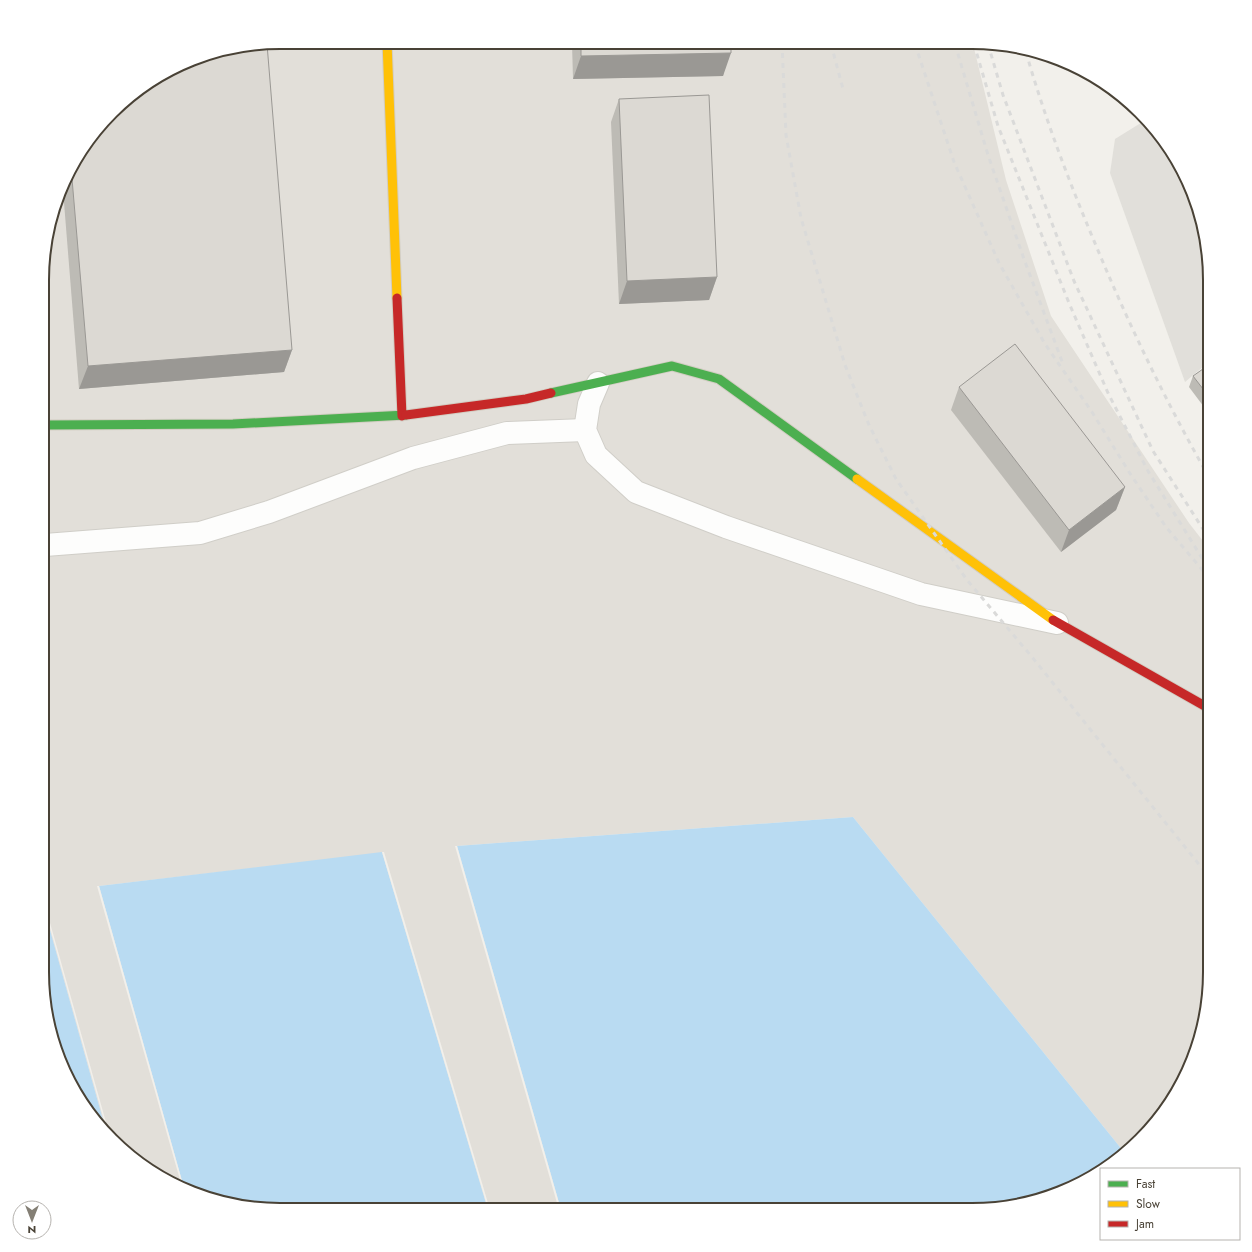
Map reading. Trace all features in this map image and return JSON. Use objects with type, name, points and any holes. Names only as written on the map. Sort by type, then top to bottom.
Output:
[{"type":"street","points":[[387,49],[402,416]]},
{"type":"street","points":[[49,424],[233,424],[402,416],[526,399],[672,366],[719,379],[1057,623],[1203,705]]},
{"type":"street","points":[[598,383],[589,404],[585,430],[596,455],[636,492],[726,527],[921,594],[1057,623]]},
{"type":"street","points":[[49,545],[200,533],[269,512],[413,458],[507,433],[585,430]]},
{"type":"shaded area","points":[[265,49],[974,49],[1006,180],[1051,316],[1189,523],[1203,541],[1203,987],[1199,1017],[1191,1046],[1172,1088],[1155,1113],[1121,1148],[853,817],[457,846],[559,1203],[486,1203],[382,853],[99,886],[182,1181],[164,1172],[139,1155],[103,1121],[49,926],[49,265],[53,235],[61,206],[80,164],[97,139],[128,106],[164,80],[206,61],[235,53]]},
{"type":"shaded area","points":[[1141,123],[1155,139],[1172,164],[1191,206],[1199,235],[1203,265],[1203,367],[1185,382],[1110,173],[1115,139]]},
{"type":"water","points":[[853,817],[1121,1148],[1088,1172],[1061,1185],[1017,1199],[987,1203],[559,1203],[457,846]]},
{"type":"water","points":[[382,852],[486,1203],[265,1203],[235,1199],[220,1195],[182,1181],[99,886]]},
{"type":"water","points":[[49,926],[103,1121],[80,1088],[67,1061],[57,1032],[53,1017],[49,987]]},
{"type":"pier","points":[[455,846],[457,846],[559,1203],[557,1203]]},
{"type":"pier","points":[[382,852],[384,852],[488,1203],[486,1203]]},
{"type":"pier","points":[[97,886],[99,886],[182,1181],[180,1180]]},
{"type":"pier","points":[[49,919],[107,1125],[104,1122],[49,924]]},
{"type":"building","points":[[267,49],[292,350],[88,366],[72,180],[80,164],[106,128],[128,106],[164,80],[206,61],[235,53]]},
{"type":"building","points":[[581,49],[731,49],[731,53],[581,56]]},
{"type":"building","points":[[709,95],[717,277],[627,281],[619,99]]},
{"type":"building","points":[[1015,344],[1125,487],[1069,530],[959,387]]},
{"type":"building","points":[[1203,369],[1203,389],[1193,376]]},
{"type":"railway","points":[[782,49],[786,135],[801,218],[845,365],[869,425],[896,479],[967,580],[1032,657],[1203,869]]},
{"type":"railway","points":[[832,49],[843,89]]},
{"type":"railway","points":[[917,49],[954,162],[999,263],[1045,344],[1092,412],[1131,475],[1166,527],[1203,571]]},
{"type":"railway","points":[[956,49],[988,155],[1024,259],[1063,364]]},
{"type":"railway","points":[[975,49],[998,126],[1069,303],[1108,393],[1148,471],[1203,560]]},
{"type":"railway","points":[[990,49],[1003,95],[1074,281],[1153,451],[1203,529]]},
{"type":"railway","points":[[1027,56],[1058,151],[1110,278],[1164,394],[1203,467]]},
{"type":"traffic: fast","points":[[551,393],[672,366],[719,379],[857,479]]},
{"type":"traffic: fast","points":[[49,425],[233,424],[406,415]]},
{"type":"traffic: slow","points":[[387,49],[397,298]]},
{"type":"traffic: slow","points":[[857,479],[1053,620]]},
{"type":"traffic: jam","points":[[397,298],[402,416]]},
{"type":"traffic: jam","points":[[406,415],[526,399],[551,393]]},
{"type":"traffic: jam","points":[[1053,620],[1203,705]]}]
